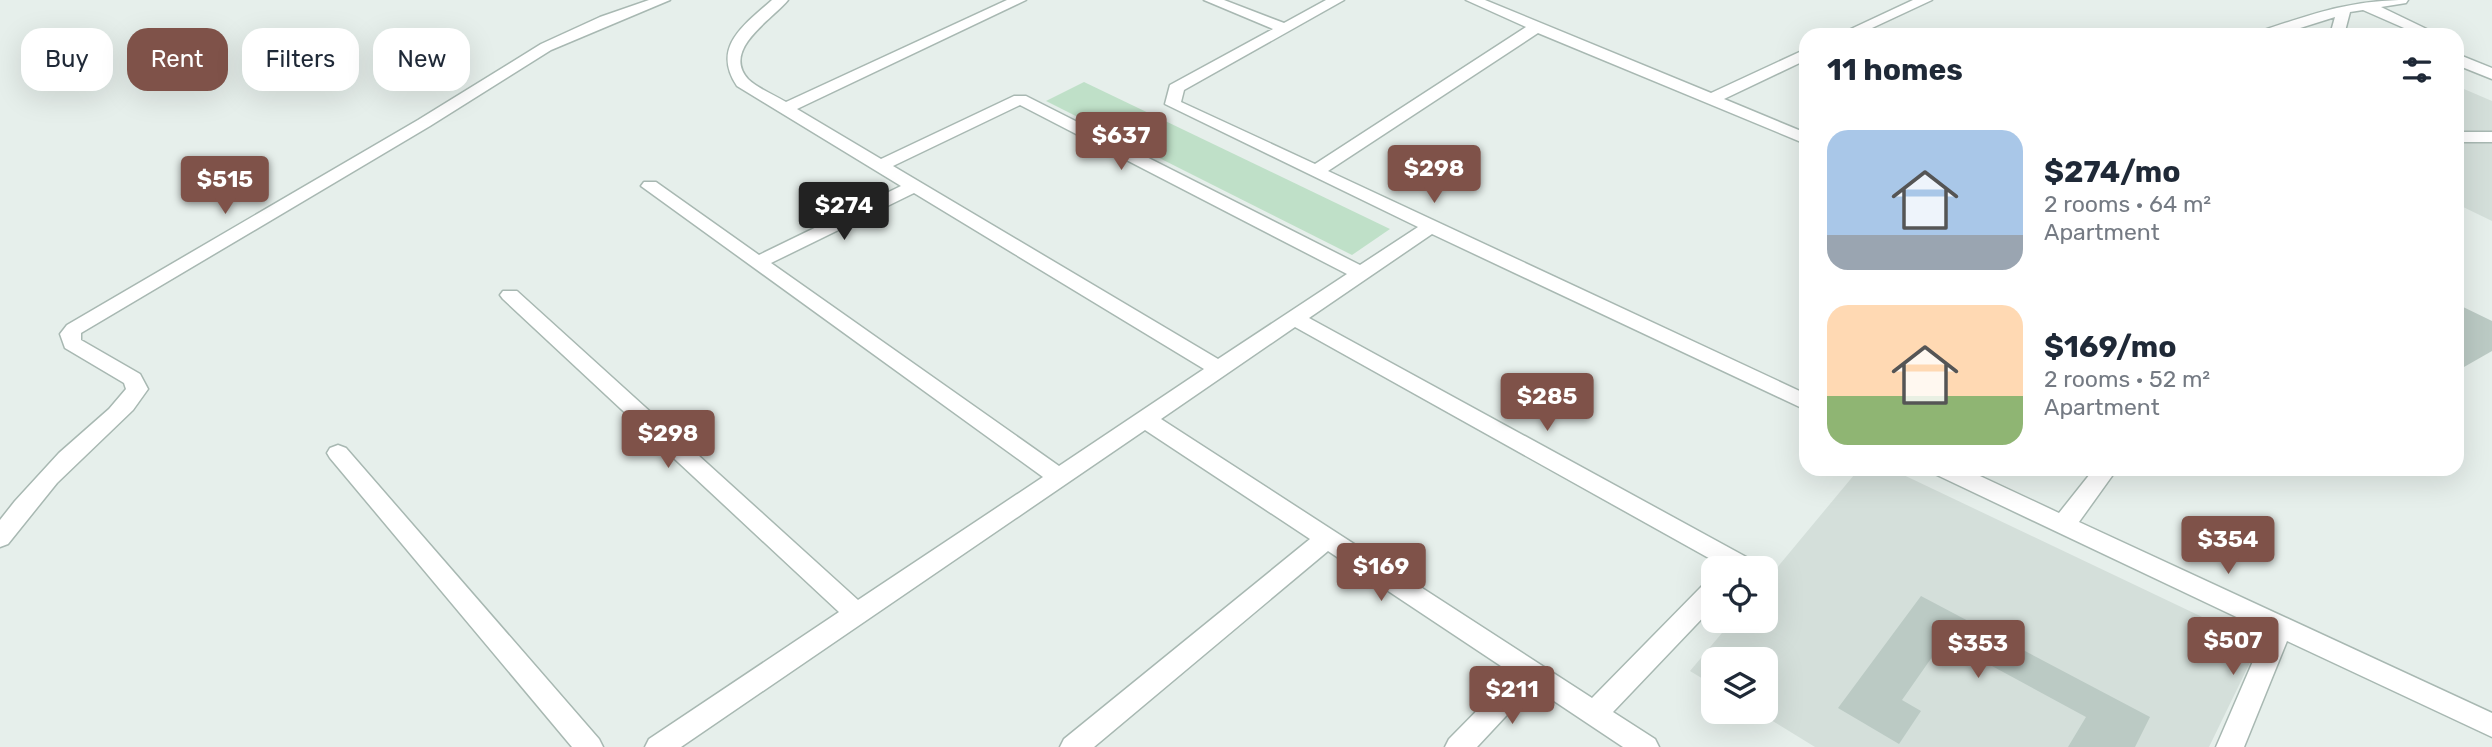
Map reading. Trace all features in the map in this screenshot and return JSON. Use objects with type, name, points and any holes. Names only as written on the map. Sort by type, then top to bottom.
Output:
[{"type":"street","points":[[0,538],[44,482],[93,432],[129,402],[137,389],[133,379],[72,342],[70,334],[74,329],[424,123],[546,47],[605,20],[663,0]]},
{"type":"street","points":[[781,0],[738,42],[731,59],[733,72],[743,83],[1219,369]]},
{"type":"street","points":[[785,108],[1019,0]]},
{"type":"street","points":[[1211,0],[1284,28]]},
{"type":"street","points":[[1337,0],[1176,88],[1173,104],[1799,400]]},
{"type":"street","points":[[1473,0],[1799,136]]},
{"type":"street","points":[[1861,28],[1926,0]]},
{"type":"street","points":[[2323,0],[2352,5],[2413,28]]},
{"type":"street","points":[[2284,28],[2352,5],[2401,0]]},
{"type":"street","points":[[2340,28],[2352,5]]},
{"type":"street","points":[[2352,5],[2391,28]]},
{"type":"street","points":[[1316,171],[1537,27]]},
{"type":"street","points":[[2464,49],[2492,61]]},
{"type":"street","points":[[1712,99],[1799,57]]},
{"type":"street","points":[[2464,62],[2492,74]]},
{"type":"street","points":[[881,165],[1020,99],[1360,274]]},
{"type":"street","points":[[2464,137],[2492,137]]},
{"type":"street","points":[[757,263],[914,186]]},
{"type":"street","points":[[650,187],[1059,477]]},
{"type":"street","points":[[659,747],[1431,226]]},
{"type":"street","points":[[510,295],[857,614]]},
{"type":"street","points":[[1294,318],[1725,556]]},
{"type":"street","points":[[1145,419],[1325,540],[1644,747]]},
{"type":"street","points":[[338,453],[590,747]]},
{"type":"street","points":[[1960,476],[2492,726]]},
{"type":"street","points":[[2063,525],[2101,476]]},
{"type":"street","points":[[1074,747],[1325,540]]},
{"type":"street","points":[[1594,714],[1701,603]]},
{"type":"street","points":[[2230,747],[2281,626]]},
{"type":"street","points":[[1459,747],[1530,673]]},
{"type":"shaded area","points":[[2464,89],[2492,101],[2492,221],[2464,207]]},
{"type":"shaded area","points":[[1853,476],[1906,476],[2259,644],[2209,747],[1815,747],[1778,724],[1778,647],[1710,647],[1722,633],[1778,633],[1778,567]]},
{"type":"shaded area","points":[[1701,658],[1701,678],[1690,671]]},
{"type":"green space","points":[[1084,82],[1390,229],[1352,255],[1046,101]]},
{"type":"building","points":[[2464,307],[2492,321],[2492,351],[2464,367]]},
{"type":"building","points":[[1921,596],[2150,717],[2135,747],[2068,747],[2086,717],[1944,640],[1902,700],[1921,711],[1899,744],[1838,708]]}]
